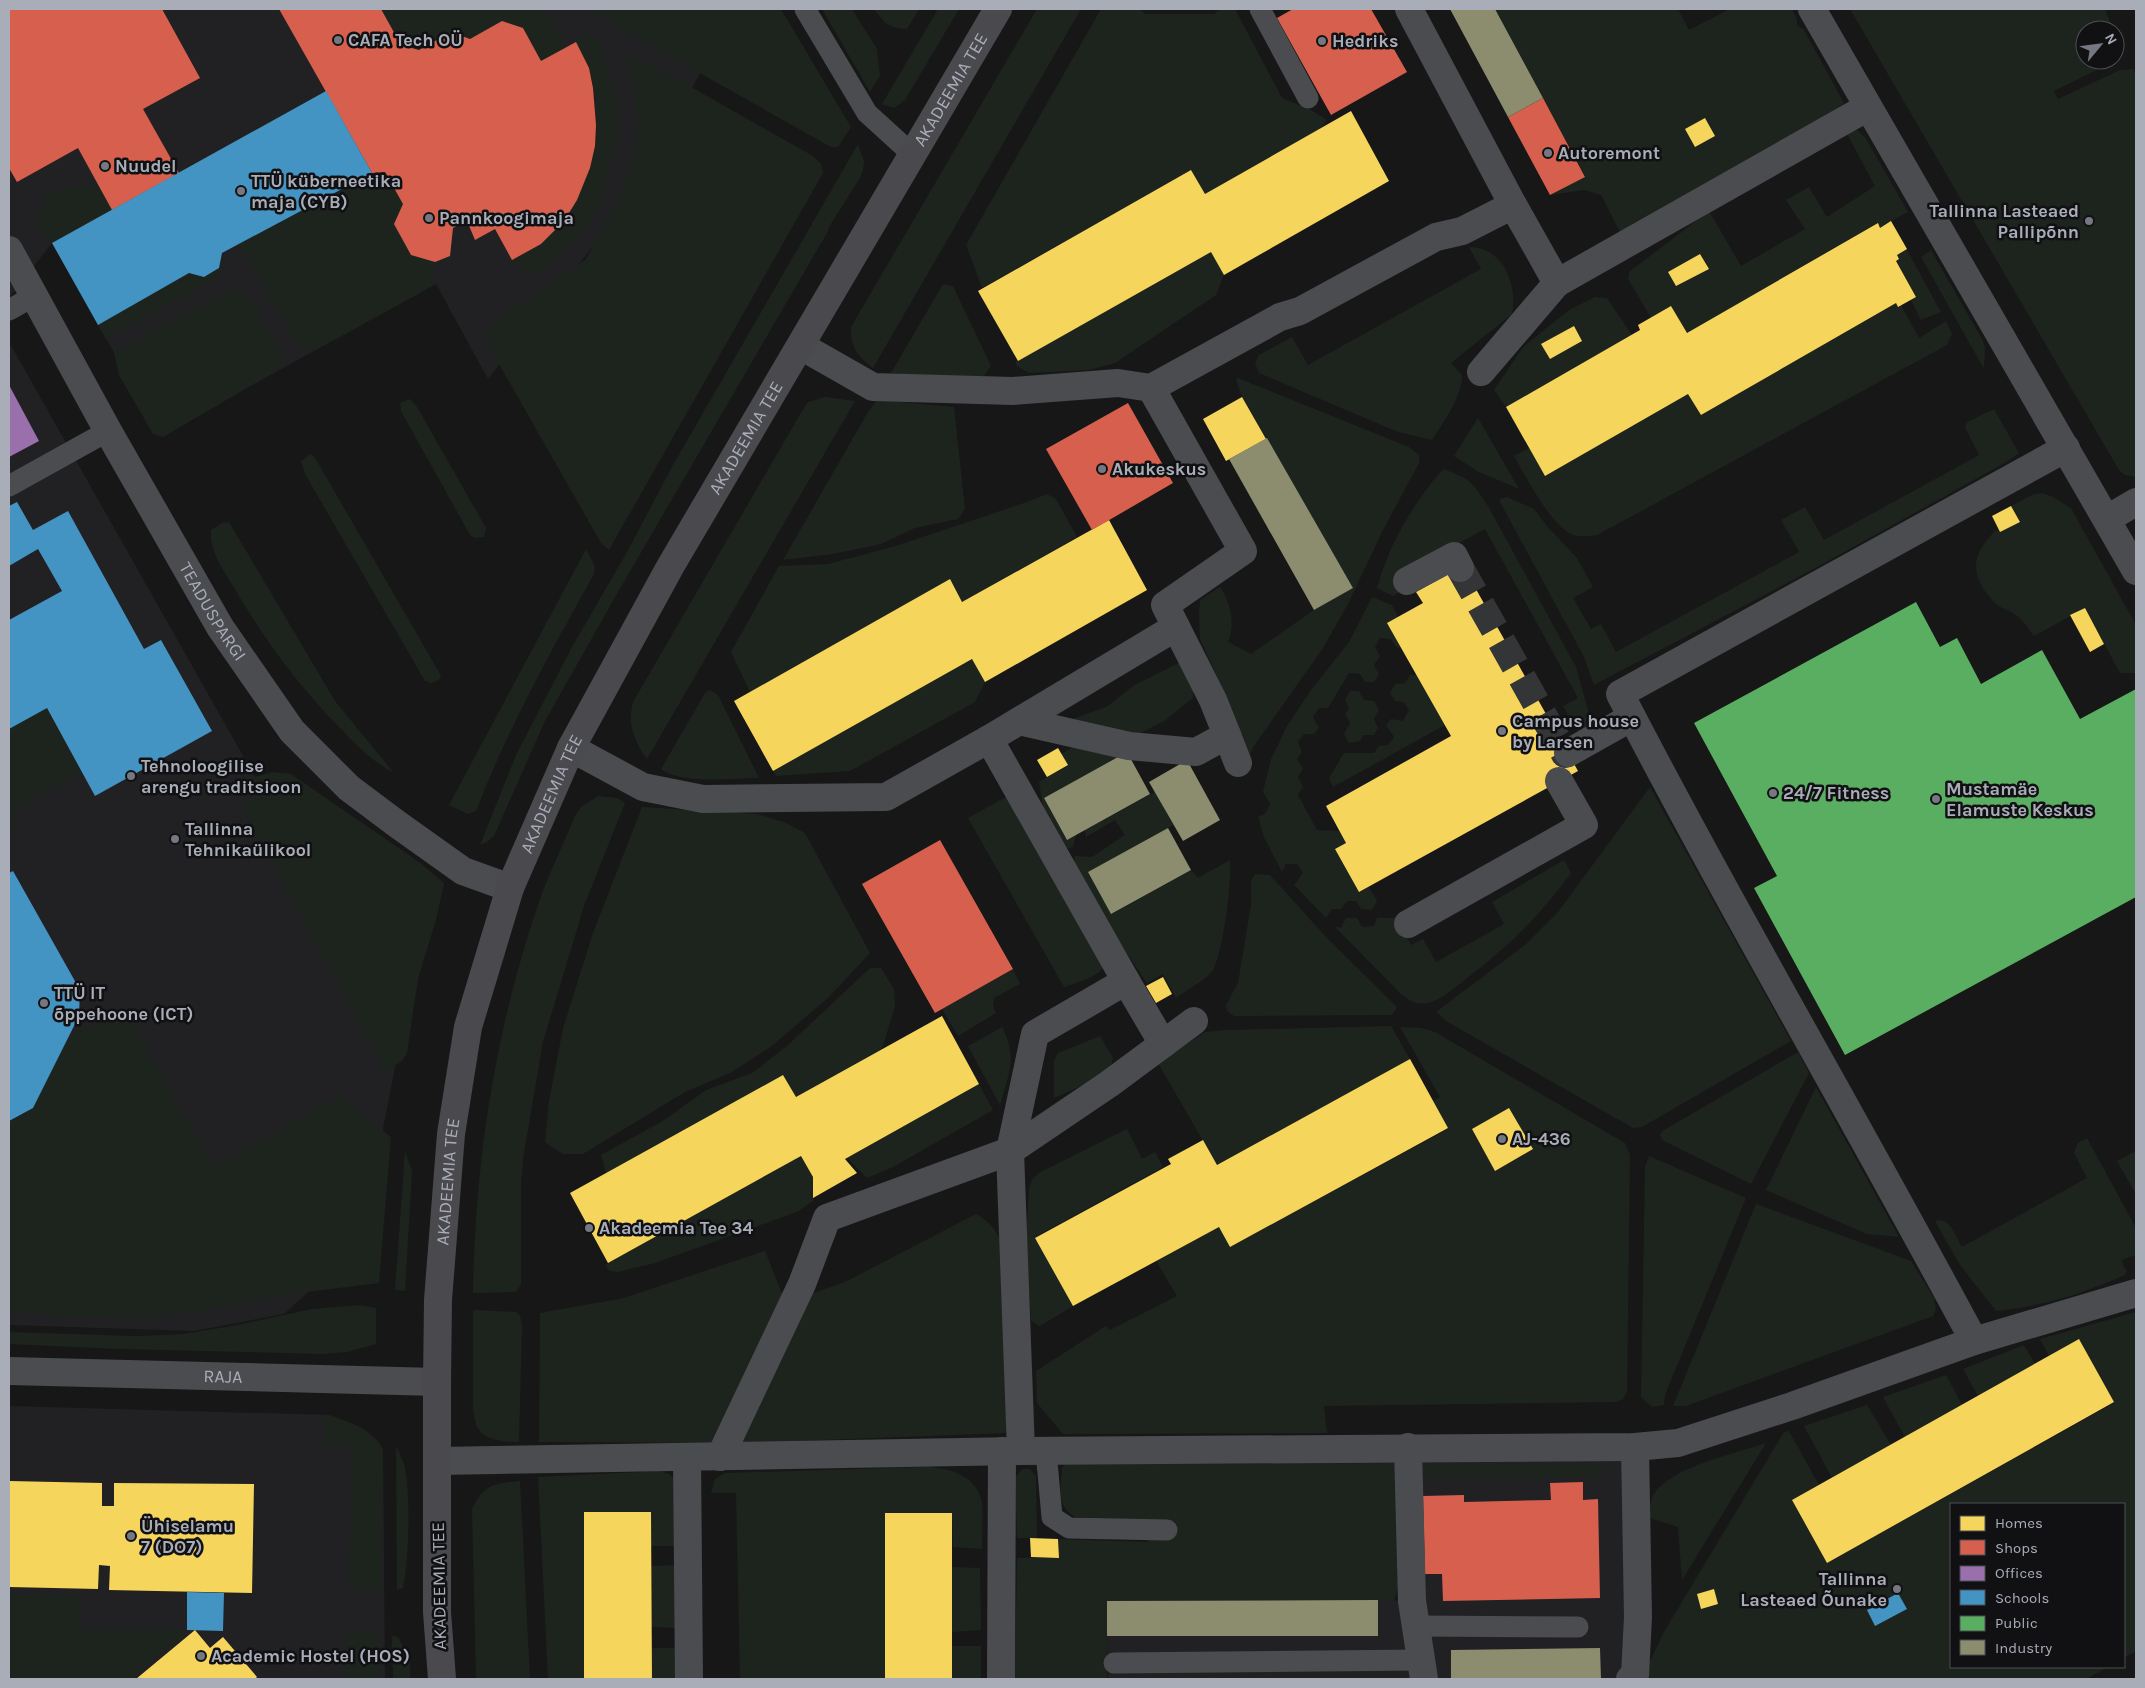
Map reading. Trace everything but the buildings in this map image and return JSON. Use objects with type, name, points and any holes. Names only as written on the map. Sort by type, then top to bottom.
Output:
[{"type":"main road","name":"AKADEEMIA TEE","points":[[442,1679],[437,1612],[436,1382],[438,1300],[451,1134],[468,1027],[510,888],[571,748],[670,567],[998,9]]},
{"type":"street","points":[[1409,9],[1513,205],[1557,283]]},
{"type":"street","points":[[1812,9],[2136,571]]},
{"type":"street","points":[[1481,372],[1557,283],[1868,106]]},
{"type":"street","points":[[801,346],[874,387],[1013,391],[1118,384],[1151,388],[1280,317],[1300,311],[1436,236],[1462,232],[1513,205]]},
{"type":"street","name":"TEADUSPARGI","points":[[9,250],[108,431],[220,627],[292,731],[349,788],[397,824],[463,871],[510,888]]},
{"type":"street","points":[[1151,388],[1243,551],[1165,605],[1213,700],[1238,763]]},
{"type":"street","points":[[1974,1341],[1875,1159],[1802,1031],[1620,694],[2066,448]]},
{"type":"street","points":[[2107,518],[2136,502]]},
{"type":"street","points":[[1407,581],[1454,556],[1460,568]]},
{"type":"street","points":[[571,748],[643,787],[702,799],[886,796],[989,739],[1176,627]]},
{"type":"street","points":[[1568,753],[1632,717]]},
{"type":"street","points":[[1019,721],[1129,746],[1196,752],[1227,735]]},
{"type":"street","points":[[989,739],[1163,1044]]},
{"type":"street","points":[[1408,924],[1584,825],[1559,781]]},
{"type":"street","points":[[1001,1679],[1023,1451],[1010,1151],[1035,1034],[1126,981]]},
{"type":"street","points":[[720,1457],[802,1284],[827,1218],[1010,1151],[1109,1084],[1194,1021]]},
{"type":"street","points":[[437,1461],[1023,1451],[1635,1447],[1678,1443],[1792,1406],[1974,1341],[2136,1293]]},
{"type":"street","name":"RAJA","points":[[9,1371],[436,1382]]},
{"type":"street","points":[[1408,1447],[1412,1601],[1423,1670]]},
{"type":"street","points":[[1633,1678],[1638,1617],[1635,1447]]},
{"type":"street","points":[[687,1458],[689,1679]]},
{"type":"lane","points":[[805,9],[867,113],[912,154]]},
{"type":"lane","points":[[1260,9],[1308,98]]},
{"type":"lane","points":[[9,310],[34,296]]},
{"type":"lane","points":[[9,486],[108,431]]},
{"type":"lane","points":[[1023,1451],[1052,1517],[1069,1528],[1167,1530]]},
{"type":"lane","points":[[1416,1626],[1578,1627]]},
{"type":"lane","points":[[1114,1663],[1423,1670]]},
{"type":"shaded area","points":[[9,9],[732,9],[647,178],[488,379],[436,284],[161,435],[52,243],[9,298]]},
{"type":"shaded area","points":[[381,9],[544,9],[565,48],[541,61],[523,28],[502,21],[470,39],[451,33],[419,50],[401,45]]},
{"type":"shaded area","points":[[586,9],[781,9],[851,127],[838,147],[831,147]]},
{"type":"shaded area","points":[[822,9],[852,9],[877,49],[880,76],[870,92]]},
{"type":"shaded area","points":[[874,9],[919,9],[907,29],[895,28],[887,24]]},
{"type":"shaded area","points":[[938,9],[959,9],[905,100],[894,108],[882,104]]},
{"type":"shaded area","points":[[1037,9],[1081,9],[873,368],[856,351],[852,340],[851,327]]},
{"type":"shaded area","points":[[1101,9],[1140,9],[1145,14],[1214,14],[1220,9],[1235,9],[1282,98],[1309,109],[1327,120],[1321,128],[1205,194],[1191,170],[982,288],[966,245]]},
{"type":"shaded area","points":[[1495,9],[1678,9],[1689,30],[1730,9],[1792,9],[1797,25],[1804,30],[1844,103],[1620,232],[1601,195],[1584,190],[1550,195],[1585,176]]},
{"type":"shaded area","points":[[1850,9],[2105,9],[2109,20],[2075,20],[2075,70],[2097,70],[2054,91],[2058,99],[2120,70],[2133,69],[2136,74],[2136,477],[2125,475],[2119,470]]},
{"type":"shaded area","points":[[587,35],[599,41],[616,95],[616,142],[597,212],[578,238],[547,265],[533,272],[523,272],[512,260],[539,246],[559,226],[573,207],[591,164],[597,116],[589,69],[576,42]]},
{"type":"shaded area","points":[[621,54],[668,74],[813,156],[822,165],[823,173],[609,550],[601,543],[491,350],[486,335],[492,325],[586,259],[624,190],[639,131],[635,88]]},
{"type":"shaded area","points":[[1852,130],[1857,130],[1865,137],[1908,212],[1891,221],[1941,312],[1921,320],[1911,300],[1916,296],[1896,261],[1899,259],[1877,223],[1687,333],[1651,318],[1628,279],[1629,272],[1709,211],[1741,266],[1805,229],[1786,200],[1809,187],[1827,217],[1875,186],[1847,134]]},
{"type":"shaded area","points":[[858,144],[864,161],[860,178],[829,227],[545,721],[494,836],[480,845],[516,755],[573,645],[626,554],[673,465]]},
{"type":"shaded area","points":[[385,172],[403,204],[395,224],[411,255],[435,262],[434,276],[427,289],[316,350],[297,345],[239,244],[372,173]]},
{"type":"shaded area","points":[[99,185],[112,210],[52,243],[41,226],[39,210],[50,195],[64,189]]},
{"type":"shaded area","points":[[1469,247],[1491,253],[1506,269],[1513,291],[1512,314],[1451,363],[1462,375],[1461,383],[1452,409],[1432,440],[1398,432],[1259,373],[1255,363],[1259,355],[1292,337],[1308,365],[1481,269]]},
{"type":"shaded area","points":[[1931,250],[1982,339],[1985,348],[1984,369],[1921,257]]},
{"type":"shaded area","points":[[1211,252],[1224,275],[1216,295],[1115,363],[1089,370],[1029,373],[1017,366],[1015,362]]},
{"type":"shaded area","points":[[219,268],[219,277],[106,339],[98,325],[189,273],[204,277]]},
{"type":"shaded area","points":[[943,284],[953,286],[991,366],[984,376],[924,376],[891,373]]},
{"type":"shaded area","points":[[231,289],[249,296],[282,353],[278,370],[163,437],[153,434],[119,375],[114,353]]},
{"type":"shaded area","points":[[1595,297],[1607,298],[1632,335],[1506,407],[1494,390],[1523,347],[1569,310]]},
{"type":"shaded area","points":[[1896,303],[1898,307],[1901,305],[1919,338],[1946,321],[1952,334],[1947,345],[1597,535],[1576,536],[1556,522],[1540,500],[1514,456],[1529,448],[1545,476],[1688,394],[1701,415]]},
{"type":"shaded area","name":"Tallinna Tehnikaülikool","points":[[9,342],[255,777],[428,901],[360,1245],[284,1314],[194,1331],[9,1325]]},
{"type":"shaded area","points":[[1238,378],[1409,447],[1419,455],[1419,463],[1382,532],[1348,604],[1323,648],[1254,746],[1248,759],[1225,694],[1200,639],[1200,600],[1220,587],[1227,599],[1231,613],[1232,628],[1228,642],[1251,654],[1314,610],[1353,588],[1242,397],[1236,379]]},
{"type":"shaded area","points":[[825,397],[855,401],[647,759],[638,746],[631,725],[633,702],[802,411],[808,402]]},
{"type":"shaded area","points":[[410,399],[417,407],[486,528],[484,537],[475,538],[470,535],[401,411],[400,403]]},
{"type":"shaded area","points":[[877,400],[954,407],[965,509],[958,519],[915,528],[881,544],[833,554],[783,560],[868,412]]},
{"type":"shaded area","points":[[1994,409],[2019,453],[2008,461],[1819,566],[1594,685],[1583,655],[1500,502],[1500,499],[1507,497],[1534,509],[1577,558],[1593,587],[1573,598],[1591,629],[1601,624],[1616,652],[1799,552],[1781,520],[1805,507],[1824,540],[1979,455],[1965,427],[1967,422]]},
{"type":"shaded area","points":[[1478,418],[1519,489],[1479,472],[1454,456]]},
{"type":"shaded area","points":[[310,454],[314,456],[436,667],[441,676],[439,680],[431,683],[425,681],[305,474],[301,461]]},
{"type":"shaded area","points":[[1443,469],[1471,483],[1489,508],[1576,667],[1592,725],[1578,732],[1563,706],[1578,698],[1485,529],[1398,576],[1404,590],[1393,596],[1377,588],[1388,556],[1403,525]]},
{"type":"shaded area","points":[[2043,493],[2071,508],[2136,625],[2136,673],[2120,673],[2085,608],[2034,636],[2019,618],[1995,603],[1980,583],[1976,566],[1977,557],[1987,540],[1995,531],[1998,530],[2000,532],[2020,522],[2011,506],[2034,494]]},
{"type":"shaded area","points":[[1047,494],[1056,499],[1077,537],[962,602],[950,580],[750,692],[731,652],[779,566],[828,564],[899,545]]},
{"type":"shaded area","points":[[229,522],[335,701],[394,773],[379,764],[351,740],[324,711],[296,679],[259,628],[215,554],[211,530],[222,523]]},
{"type":"shaded area","points":[[586,549],[595,567],[594,574],[516,720],[476,811],[468,814],[449,805]]},
{"type":"shaded area","points":[[1372,597],[1392,605],[1398,617],[1388,623],[1401,648],[1396,647],[1391,639],[1380,638],[1375,647],[1380,656],[1374,665],[1379,674],[1374,682],[1365,682],[1360,674],[1349,673],[1328,708],[1319,708],[1313,717],[1319,728],[1314,734],[1304,734],[1298,742],[1302,752],[1297,759],[1303,769],[1298,777],[1303,787],[1298,795],[1317,830],[1339,831],[1346,843],[1335,849],[1359,892],[1369,887],[1377,901],[1372,910],[1361,909],[1356,901],[1347,901],[1341,909],[1332,909],[1326,918],[1294,885],[1303,873],[1297,864],[1286,864],[1282,872],[1264,837],[1258,817],[1265,814],[1270,804],[1263,792],[1271,759],[1287,726],[1311,690],[1349,642]]},
{"type":"shaded area","points":[[972,659],[985,682],[975,702],[850,771],[776,776],[773,771]]},
{"type":"shaded area","points":[[1181,662],[1193,682],[1193,698],[1164,721],[1131,738],[1070,720],[1108,706],[1133,686]]},
{"type":"shaded area","points":[[1410,675],[1417,675],[1445,725],[1333,787],[1329,778],[1344,753],[1374,753],[1379,746],[1388,745],[1394,737],[1386,725],[1391,719],[1403,721],[1409,710],[1404,702],[1395,701],[1390,693],[1395,684],[1405,683]]},
{"type":"shaded area","points":[[710,690],[718,695],[759,778],[694,779],[670,774],[661,769],[705,693]]},
{"type":"shaded area","points":[[1350,691],[1359,691],[1364,700],[1374,701],[1379,710],[1374,719],[1378,728],[1374,735],[1363,735],[1360,741],[1349,743],[1344,734],[1350,723],[1345,714],[1349,708],[1345,700]]},
{"type":"shaded area","points":[[47,708],[82,772],[13,809],[18,819],[9,824],[9,729]]},
{"type":"shaded area","points":[[1077,745],[1127,752],[1044,798],[1066,839],[1076,835],[1073,847],[1066,849],[1044,812],[1039,782],[1067,766],[1061,754]]},
{"type":"shaded area","points":[[273,772],[291,774],[419,862],[444,883],[437,916],[418,979],[407,1053],[402,1061],[386,1072],[242,807],[255,777]]},
{"type":"shaded area","points":[[1650,787],[1791,1041],[1642,1127],[1633,1128],[1446,1021],[1436,1012],[1526,944],[1558,912]]},
{"type":"shaded area","points":[[1155,792],[1173,825],[1089,872],[1112,914],[1191,870],[1198,878],[1230,860],[1230,884],[1226,916],[1217,961],[1210,974],[1176,998],[1163,974],[1147,983],[1107,924],[1073,864],[1075,856],[1092,857],[1125,835],[1115,820],[1086,837],[1085,830]]},
{"type":"shaded area","points":[[598,796],[617,798],[625,803],[584,906],[543,1042],[523,1159],[521,1185],[521,1284],[516,1292],[473,1293],[478,1192],[484,1142],[500,1042],[512,993],[541,896],[575,816],[581,807]]},
{"type":"shaded area","points":[[1008,796],[1103,968],[1100,972],[1085,980],[1064,987],[968,818]]},
{"type":"shaded area","points":[[642,807],[757,814],[784,822],[805,833],[870,953],[829,997],[772,1046],[730,1073],[685,1092],[583,1154],[563,1154],[545,1142],[549,1101],[563,1028],[593,933]]},
{"type":"shaded area","points":[[1564,860],[1571,873],[1535,917],[1482,967],[1448,993],[1432,1001],[1417,1003],[1403,996],[1334,926],[1341,928],[1346,918],[1357,918],[1362,927],[1374,926],[1377,918],[1396,918],[1411,945],[1423,939],[1436,962],[1504,924],[1492,902]]},
{"type":"shaded area","points":[[1255,874],[1270,875],[1327,938],[1397,1007],[1392,1015],[1234,1016],[1227,1011],[1226,1005],[1238,983],[1251,905],[1251,881]]},
{"type":"shaded area","points":[[870,968],[881,968],[894,989],[895,1006],[882,1049],[796,1097],[783,1075],[606,1173],[601,1155],[663,1121],[706,1090],[752,1073],[788,1045]]},
{"type":"shaded area","points":[[1013,969],[1020,984],[994,998],[993,1005],[996,1013],[958,1036],[942,1009]]},
{"type":"shaded area","points":[[124,1008],[214,1167],[339,1096],[391,1137],[379,1283],[290,1294],[201,1311],[142,1318],[9,1313],[9,1121],[33,1108],[68,1038]]},
{"type":"shaded area","points":[[1391,1026],[1410,1059],[1217,1165],[1158,1063],[1205,1032]]},
{"type":"shaded area","points":[[1002,1027],[1010,1048],[1011,1057],[1009,1074],[1000,1105],[968,1046]]},
{"type":"shaded area","points":[[1400,1027],[1421,1028],[1435,1032],[1625,1143],[1630,1155],[1627,1392],[1623,1399],[1616,1402],[1324,1406],[1327,1433],[1063,1434],[1037,1403],[1036,1371],[1106,1326],[1110,1330],[1177,1296],[1156,1261],[1219,1227],[1230,1247],[1448,1129],[1433,1101],[1440,1097]]},
{"type":"shaded area","points":[[1100,1036],[1113,1058],[1110,1069],[1090,1082],[1054,1098],[1054,1061],[1058,1053]]},
{"type":"shaded area","points":[[1798,1052],[1809,1073],[1751,1184],[1662,1140],[1660,1134],[1664,1130]]},
{"type":"shaded area","points":[[979,1084],[993,1110],[893,1167],[867,1178],[847,1158]]},
{"type":"shaded area","points":[[1816,1087],[1899,1237],[1867,1234],[1766,1190]]},
{"type":"shaded area","points":[[1127,1129],[1142,1159],[1155,1152],[1163,1167],[1035,1237],[1073,1306],[1040,1326],[1031,1321],[1026,1241],[1029,1187],[1033,1178],[1039,1173]]},
{"type":"shaded area","points":[[2087,1138],[2136,1228],[2136,1255],[2122,1260],[2124,1268],[2127,1270],[2125,1275],[2110,1282],[2046,1303],[1996,1311],[1960,1265],[1935,1221],[1940,1220],[1949,1224],[1962,1247],[2087,1178],[2074,1153],[2078,1143]]},
{"type":"shaded area","points":[[405,1151],[412,1171],[405,1291],[395,1290]]},
{"type":"shaded area","points":[[2136,1151],[2136,1194],[2117,1161]]},
{"type":"shaded area","points":[[801,1156],[813,1177],[813,1201],[797,1212],[655,1263],[618,1272],[610,1271],[605,1265]]},
{"type":"shaded area","points":[[1649,1156],[1746,1198],[1665,1395],[1664,1405],[1652,1407],[1641,1397],[1645,1167]]},
{"type":"shaded area","points":[[1756,1204],[1911,1261],[1934,1298],[1936,1310],[1933,1316],[1686,1406],[1673,1406]]},
{"type":"shaded area","points":[[976,1214],[986,1220],[1003,1245],[1008,1421],[1006,1433],[740,1443],[539,1442],[540,1313],[624,1298],[765,1251],[783,1296],[808,1295],[845,1282]]},
{"type":"shaded area","points":[[360,1305],[376,1308],[376,1344],[347,1352],[324,1354],[119,1349],[9,1344],[9,1332],[136,1336],[183,1334],[238,1325],[312,1309]]},
{"type":"shaded area","points":[[473,1310],[516,1312],[520,1316],[522,1325],[519,1442],[492,1439],[480,1431],[477,1425],[473,1405]]},
{"type":"shaded area","points":[[2136,1312],[2136,1651],[2125,1657],[2125,1503],[1950,1503],[1950,1668],[2106,1668],[2086,1679],[1647,1679],[1647,1667],[1665,1630],[1784,1432],[1789,1431],[1819,1485],[1792,1501],[1827,1563],[2114,1403],[2080,1340],[2049,1356],[2040,1339]]},
{"type":"shaded area","points":[[2024,1345],[2035,1364],[1978,1396],[1963,1369]]},
{"type":"shaded area","points":[[1946,1375],[1962,1405],[1905,1437],[1883,1397]]},
{"type":"shaded area","points":[[1867,1405],[1891,1445],[1832,1478],[1804,1426]]},
{"type":"shaded area","points":[[9,1406],[330,1415],[383,1448],[385,1679],[9,1679]]},
{"type":"shaded area","points":[[325,1414],[358,1426],[372,1436],[383,1449],[380,1590],[349,1589],[352,1446],[325,1444]]},
{"type":"shaded area","points":[[1766,1443],[1682,1580],[1678,1527],[1650,1518],[1650,1504],[1654,1495],[1659,1487],[1686,1470]]},
{"type":"shaded area","points":[[396,1446],[404,1464],[408,1490],[408,1544],[405,1577],[403,1588],[397,1590]]},
{"type":"shaded area","points":[[1408,1447],[1635,1447],[1622,1679],[1425,1679]]},
{"type":"shaded area","points":[[1432,1462],[1597,1465],[1603,1469],[1606,1477],[1423,1477],[1425,1467]]},
{"type":"shaded area","points":[[1394,1463],[1399,1471],[1401,1578],[1394,1601],[1108,1601],[1107,1679],[1015,1679],[1017,1558],[1059,1558],[1058,1539],[1148,1542],[1147,1520],[1075,1517],[1069,1513],[1062,1502],[1061,1496],[1062,1468],[1066,1464]]},
{"type":"shaded area","points":[[924,1467],[950,1470],[966,1478],[977,1490],[981,1498],[982,1509],[982,1549],[953,1547],[952,1513],[885,1513],[885,1679],[740,1679],[736,1493],[711,1493],[715,1479],[725,1473]]},
{"type":"shaded area","points":[[1022,1469],[1030,1469],[1036,1476],[1037,1538],[1017,1538],[1015,1478]]},
{"type":"shaded area","points":[[660,1471],[669,1474],[677,1481],[678,1546],[651,1546],[651,1512],[584,1513],[584,1679],[548,1679],[538,1477]]},
{"type":"shaded area","points":[[520,1481],[530,1679],[476,1679],[472,1509],[481,1495],[490,1487]]},
{"type":"shaded area","points":[[677,1565],[679,1628],[651,1627],[651,1566]]},
{"type":"shaded area","points":[[952,1567],[980,1568],[981,1630],[952,1632]]},
{"type":"shaded area","points":[[9,1593],[80,1596],[79,1629],[187,1630],[130,1679],[9,1679]]},
{"type":"shaded area","points":[[1107,1601],[1412,1601],[1424,1679],[1108,1679]]},
{"type":"shaded area","points":[[347,1632],[378,1633],[380,1679],[346,1679]]},
{"type":"shaded area","points":[[392,1636],[398,1637],[410,1660],[410,1679],[393,1679]]},
{"type":"shaded area","points":[[952,1646],[981,1646],[981,1679],[952,1679]]},
{"type":"shaded area","points":[[652,1648],[678,1648],[678,1679],[652,1679]]},
{"type":"tunnel","points":[[1460,568],[1565,754],[1568,753]]},
{"type":"place","name":"CAFA Tech OÜ","points":[[338,40]]},
{"type":"place","name":"Hedriks","points":[[1322,41]]},
{"type":"place","name":"Autoremont","points":[[1548,153]]},
{"type":"place","name":"Nuudel","points":[[105,166]]},
{"type":"place","name":"TTÜ küberneetika maja (CYB)","points":[[241,191]]},
{"type":"place","name":"Pannkoogimaja","points":[[429,218]]},
{"type":"place","name":"Tallinna Lasteaed Pallipõnn","points":[[2089,221]]},
{"type":"place","name":"Akukeskus","points":[[1102,469]]},
{"type":"place","name":"Campus house by Larsen","points":[[1502,731]]},
{"type":"place","name":"Tehnoloogilise arengu traditsioon","points":[[131,776]]},
{"type":"place","name":"24/7 Fitness","points":[[1773,793]]},
{"type":"place","name":"Mustamäe Elamuste Keskus","points":[[1936,799]]},
{"type":"place","name":"Tallinna Tehnikaülikool","points":[[175,839]]},
{"type":"place","name":"TTÜ IT õppehoone (ICT)","points":[[44,1003]]},
{"type":"place","name":"AJ-436","points":[[1502,1139]]},
{"type":"place","name":"Akadeemia Tee 34","points":[[589,1228]]},
{"type":"place","name":"Ühiselamu 7 (DO7)","points":[[131,1536]]},
{"type":"place","name":"Tallinna Lasteaed Õunake","points":[[1897,1589]]},
{"type":"place","name":"Academic Hostel (HOS)","points":[[201,1656]]}]
